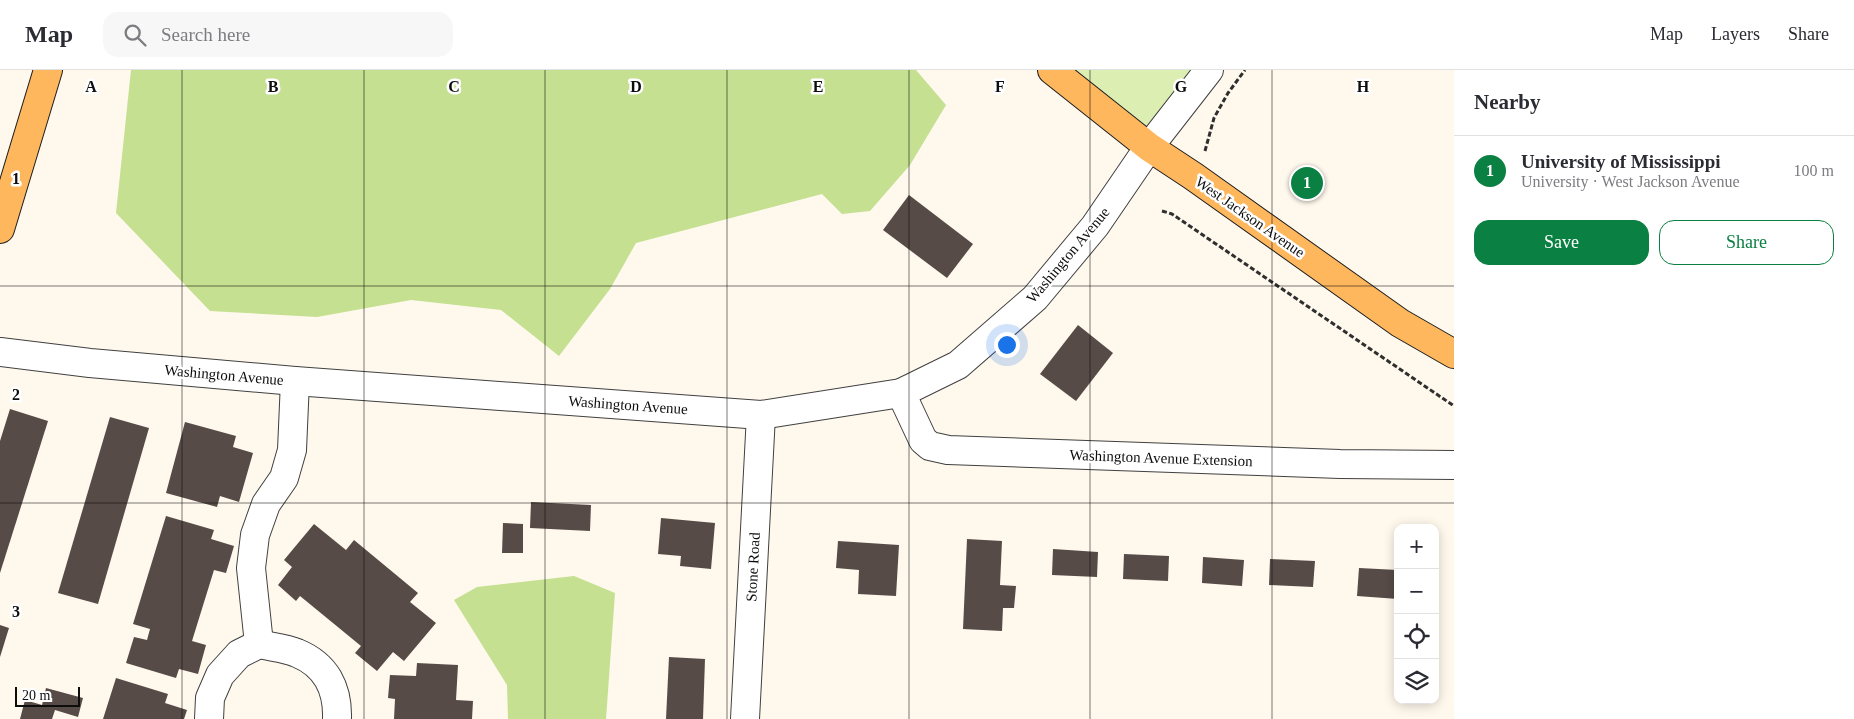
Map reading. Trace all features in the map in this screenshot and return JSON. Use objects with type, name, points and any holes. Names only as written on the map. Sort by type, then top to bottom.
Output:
[{"type":"main road","points":[[0,229],[48,70]]},
{"type":"main road","name":"West Jackson Avenue","points":[[1052,70],[1149,147],[1193,176],[1400,323],[1454,354]]},
{"type":"street","name":"Washington Avenue","points":[[0,352],[90,363],[295,381],[761,415],[901,393],[958,365],[1035,298],[1096,226],[1149,147],[1209,70]]},
{"type":"street","points":[[259,644],[251,568],[255,535],[266,504],[284,478],[292,450],[295,381]]},
{"type":"street","name":"Washington Avenue Extension","points":[[901,393],[923,440],[930,446],[948,450],[1330,464],[1454,465]]},
{"type":"street","name":"Stone Road","points":[[745,719],[761,415]]},
{"type":"street","points":[[208,719],[210,698],[220,675],[239,654],[259,644],[297,653],[319,666],[332,684],[337,708],[337,719]]},
{"type":"path","points":[[1205,150],[1214,118],[1228,93],[1245,70]]},
{"type":"path","points":[[1162,212],[1172,214],[1454,406]]},
{"type":"green space","points":[[131,70],[916,70],[946,105],[910,165],[870,211],[842,214],[822,194],[636,243],[610,289],[559,356],[501,310],[411,300],[317,317],[210,311],[116,213]]},
{"type":"green space","points":[[1052,70],[1209,70],[1149,147]]},
{"type":"green space","points":[[574,576],[615,593],[606,719],[508,719],[507,685],[454,600],[477,587]]},
{"type":"building","points":[[909,195],[973,244],[947,278],[883,230]]},
{"type":"building","points":[[1078,325],[1113,353],[1076,401],[1040,374]]},
{"type":"building","points":[[10,409],[48,421],[0,573],[0,441]]},
{"type":"building","points":[[110,417],[149,428],[98,604],[58,593]]},
{"type":"building","points":[[185,422],[236,436],[233,447],[253,453],[239,502],[220,496],[217,507],[166,493]]},
{"type":"building","points":[[531,502],[591,505],[590,531],[530,528]]},
{"type":"building","points":[[166,516],[214,530],[211,539],[234,546],[226,573],[214,570],[192,641],[206,645],[198,674],[179,669],[176,678],[126,663],[134,637],[147,640],[150,629],[133,624]]},
{"type":"building","points":[[661,518],[715,523],[711,569],[680,566],[681,556],[658,554]]},
{"type":"building","points":[[503,523],[523,524],[523,553],[502,553]]},
{"type":"building","points":[[314,524],[346,550],[354,540],[418,593],[410,602],[436,623],[404,661],[393,652],[377,671],[355,653],[361,646],[300,596],[296,601],[278,585],[292,567],[284,560]]},
{"type":"building","points":[[967,539],[1002,541],[1000,585],[1016,586],[1014,608],[1003,608],[1002,631],[963,629]]},
{"type":"building","points":[[838,541],[899,545],[896,596],[858,594],[859,570],[836,568]]},
{"type":"building","points":[[1053,549],[1098,552],[1097,577],[1052,575]]},
{"type":"building","points":[[1124,554],[1169,556],[1168,581],[1123,579]]},
{"type":"building","points":[[1203,557],[1244,560],[1242,586],[1202,583]]},
{"type":"building","points":[[1270,559],[1315,561],[1313,587],[1269,585]]},
{"type":"building","points":[[1359,568],[1394,570],[1394,599],[1357,596]]},
{"type":"building","points":[[0,625],[9,628],[0,657]]},
{"type":"building","points":[[669,657],[705,659],[703,719],[666,719]]},
{"type":"building","points":[[417,663],[458,665],[456,700],[473,701],[472,719],[394,719],[395,699],[388,698],[390,675],[416,676]]},
{"type":"building","points":[[116,678],[168,694],[165,703],[187,710],[184,719],[103,719]]},
{"type":"building","points":[[46,688],[83,698],[78,717],[55,710],[52,719],[20,719],[25,700],[42,705]]},
{"type":"place","name":"University of Mississippi","points":[[1307,183]]}]
